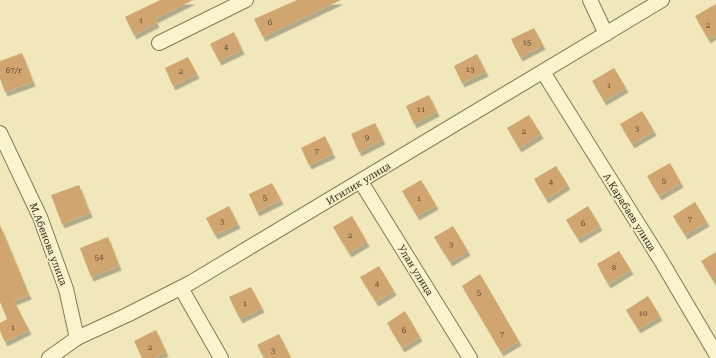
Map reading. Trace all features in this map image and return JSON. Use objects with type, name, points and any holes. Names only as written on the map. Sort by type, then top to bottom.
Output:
[{"type":"street","points":[[159,43],[246,0]]},
{"type":"street","points":[[590,0],[606,34]]},
{"type":"street","name":"Игилик улица","points":[[49,358],[77,338],[181,288],[361,182],[662,0]]},
{"type":"street","name":"А.Карабаев улица","points":[[543,72],[656,252],[716,354]]},
{"type":"street","name":"М.Абенова улица","points":[[0,133],[40,218],[66,289],[77,338]]},
{"type":"street","name":"Улан улица","points":[[361,182],[470,358]]},
{"type":"street","points":[[181,288],[221,358]]},
{"type":"building","points":[[160,0],[193,0],[155,19],[157,23],[134,35],[125,17]]},
{"type":"building","points":[[297,0],[341,0],[263,37],[254,19]]},
{"type":"building","points":[[716,4],[716,34],[708,39],[695,16]]},
{"type":"building","points":[[534,28],[543,45],[520,57],[511,39]]},
{"type":"building","points":[[234,32],[242,50],[219,61],[210,44]]},
{"type":"building","points":[[22,53],[33,82],[5,92],[0,79],[0,61]]},
{"type":"building","points":[[477,54],[486,72],[462,83],[454,66]]},
{"type":"building","points":[[188,57],[197,74],[173,86],[165,68]]},
{"type":"building","points":[[614,68],[626,88],[604,101],[592,81]]},
{"type":"building","points":[[429,95],[437,112],[414,124],[406,106]]},
{"type":"building","points":[[642,111],[654,131],[632,144],[620,124]]},
{"type":"building","points":[[529,115],[541,134],[519,148],[507,128]]},
{"type":"building","points":[[375,123],[383,140],[359,152],[351,134]]},
{"type":"building","points":[[325,136],[333,154],[309,165],[301,148]]},
{"type":"building","points":[[670,163],[681,183],[659,196],[647,176]]},
{"type":"building","points":[[556,166],[568,185],[546,199],[534,179]]},
{"type":"building","points":[[421,180],[436,205],[417,216],[402,191]]},
{"type":"building","points":[[272,183],[281,200],[257,212],[249,194]]},
{"type":"building","points":[[79,185],[90,213],[62,224],[51,195]]},
{"type":"building","points":[[695,202],[707,222],[685,235],[673,216]]},
{"type":"building","points":[[229,206],[238,224],[215,235],[206,218]]},
{"type":"building","points":[[588,206],[600,226],[578,239],[566,220]]},
{"type":"building","points":[[352,216],[367,242],[349,253],[333,227]]},
{"type":"building","points":[[0,225],[29,295],[14,301],[29,330],[5,342],[0,331],[0,323],[7,319],[0,302]]},
{"type":"building","points":[[453,226],[468,251],[450,262],[434,237]]},
{"type":"building","points":[[108,237],[119,266],[91,277],[80,248]]},
{"type":"building","points":[[619,251],[631,270],[608,284],[597,264]]},
{"type":"building","points":[[716,252],[716,285],[701,261]]},
{"type":"building","points":[[379,266],[394,291],[376,302],[360,277]]},
{"type":"building","points":[[480,274],[519,341],[501,352],[462,286]]},
{"type":"building","points":[[251,287],[262,308],[240,319],[229,297]]},
{"type":"building","points":[[648,296],[660,316],[638,329],[626,310]]},
{"type":"building","points":[[405,311],[420,337],[402,348],[387,323]]},
{"type":"building","points":[[156,330],[166,352],[154,358],[142,358],[134,341]]},
{"type":"building","points":[[279,334],[291,358],[264,358],[257,345]]}]
